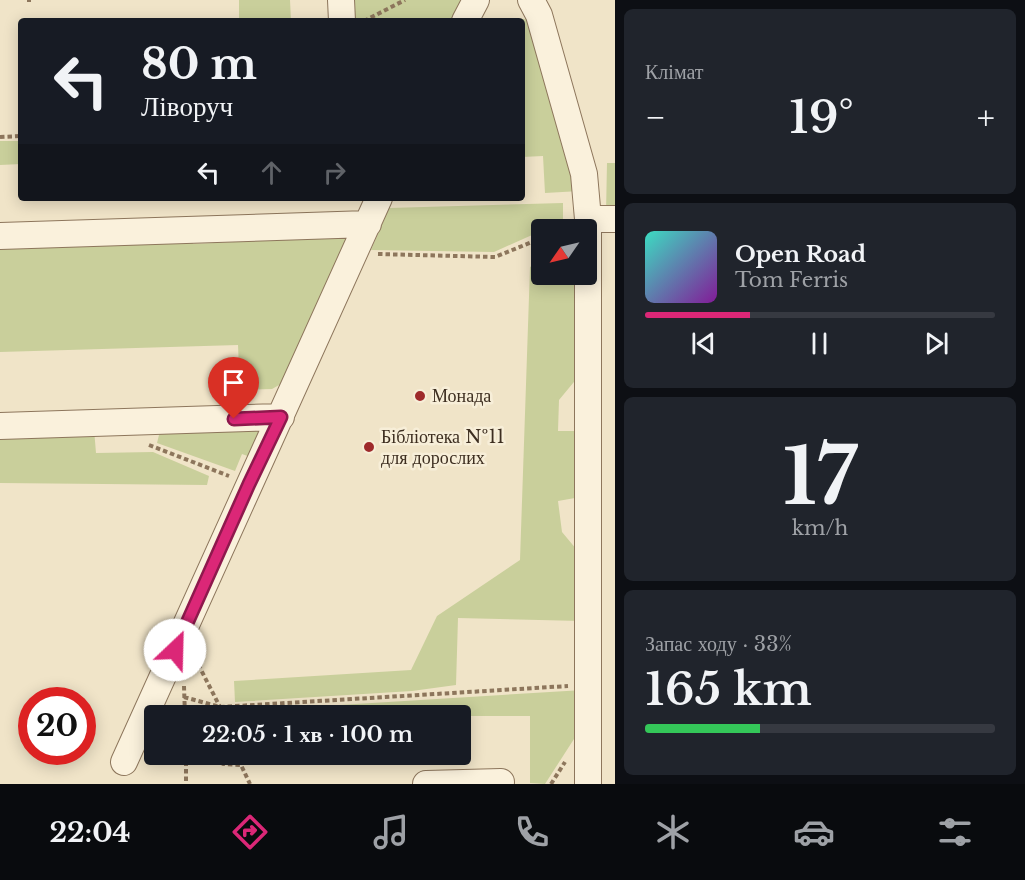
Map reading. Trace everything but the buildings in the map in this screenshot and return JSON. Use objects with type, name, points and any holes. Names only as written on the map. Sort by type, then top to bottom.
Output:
[{"type":"lane","points":[[341,0],[342,18]]},
{"type":"lane","points":[[467,18],[476,0]]},
{"type":"lane","points":[[531,0],[539,15],[584,174],[588,219]]},
{"type":"lane","points":[[124,762],[379,201]]},
{"type":"lane","points":[[597,219],[615,219]]},
{"type":"lane","points":[[0,236],[368,224]]},
{"type":"lane","points":[[588,285],[588,784]]},
{"type":"lane","points":[[0,426],[281,417]]},
{"type":"lane","points":[[426,784],[501,782]]},
{"type":"path","points":[[370,18],[405,0]]},
{"type":"path","points":[[0,137],[18,136]]},
{"type":"path","points":[[355,254],[495,257],[531,242]]},
{"type":"path","points":[[139,441],[249,484]]},
{"type":"path","points":[[182,634],[219,705]]},
{"type":"path","points":[[253,705],[588,685]]},
{"type":"path","points":[[184,697],[213,705]]},
{"type":"path","points":[[186,765],[186,784]]},
{"type":"path","points":[[241,765],[250,784]]},
{"type":"green space","points":[[239,0],[290,0],[291,18],[239,18]]},
{"type":"green space","points":[[348,0],[465,0],[456,18],[349,18]]},
{"type":"green space","points":[[525,19],[529,20],[580,191],[545,193],[543,156],[525,157]]},
{"type":"green space","points":[[0,141],[18,141],[18,164],[0,165]]},
{"type":"green space","points":[[607,163],[615,163],[615,213],[606,213]]},
{"type":"green space","points":[[563,203],[563,219],[531,219],[531,235],[494,252],[371,250],[389,208]]},
{"type":"green space","points":[[356,230],[290,379],[272,389],[240,390],[238,345],[0,352],[0,240],[192,235],[193,244],[234,242],[234,233]]},
{"type":"green space","points":[[530,267],[531,285],[581,285],[583,371],[559,400],[558,431],[583,431],[583,491],[575,498],[558,501],[562,532],[582,556],[581,621],[458,618],[456,685],[412,691],[235,702],[234,681],[411,670],[437,616],[520,560]]},
{"type":"green space","points":[[161,427],[264,428],[253,458],[242,454],[235,471],[157,443]]},
{"type":"green space","points":[[94,429],[96,453],[153,452],[209,476],[207,485],[0,483],[0,433]]},
{"type":"green space","points":[[583,690],[583,725],[545,784],[530,783],[530,716],[471,716],[471,705],[340,705]]},
{"type":"place","name":"Монада","points":[[420,396]]},
{"type":"place","name":"Бібліотека №11 для дорослих","points":[[369,447]]},
{"type":"route","points":[[175,650],[281,417],[234,419]]}]
